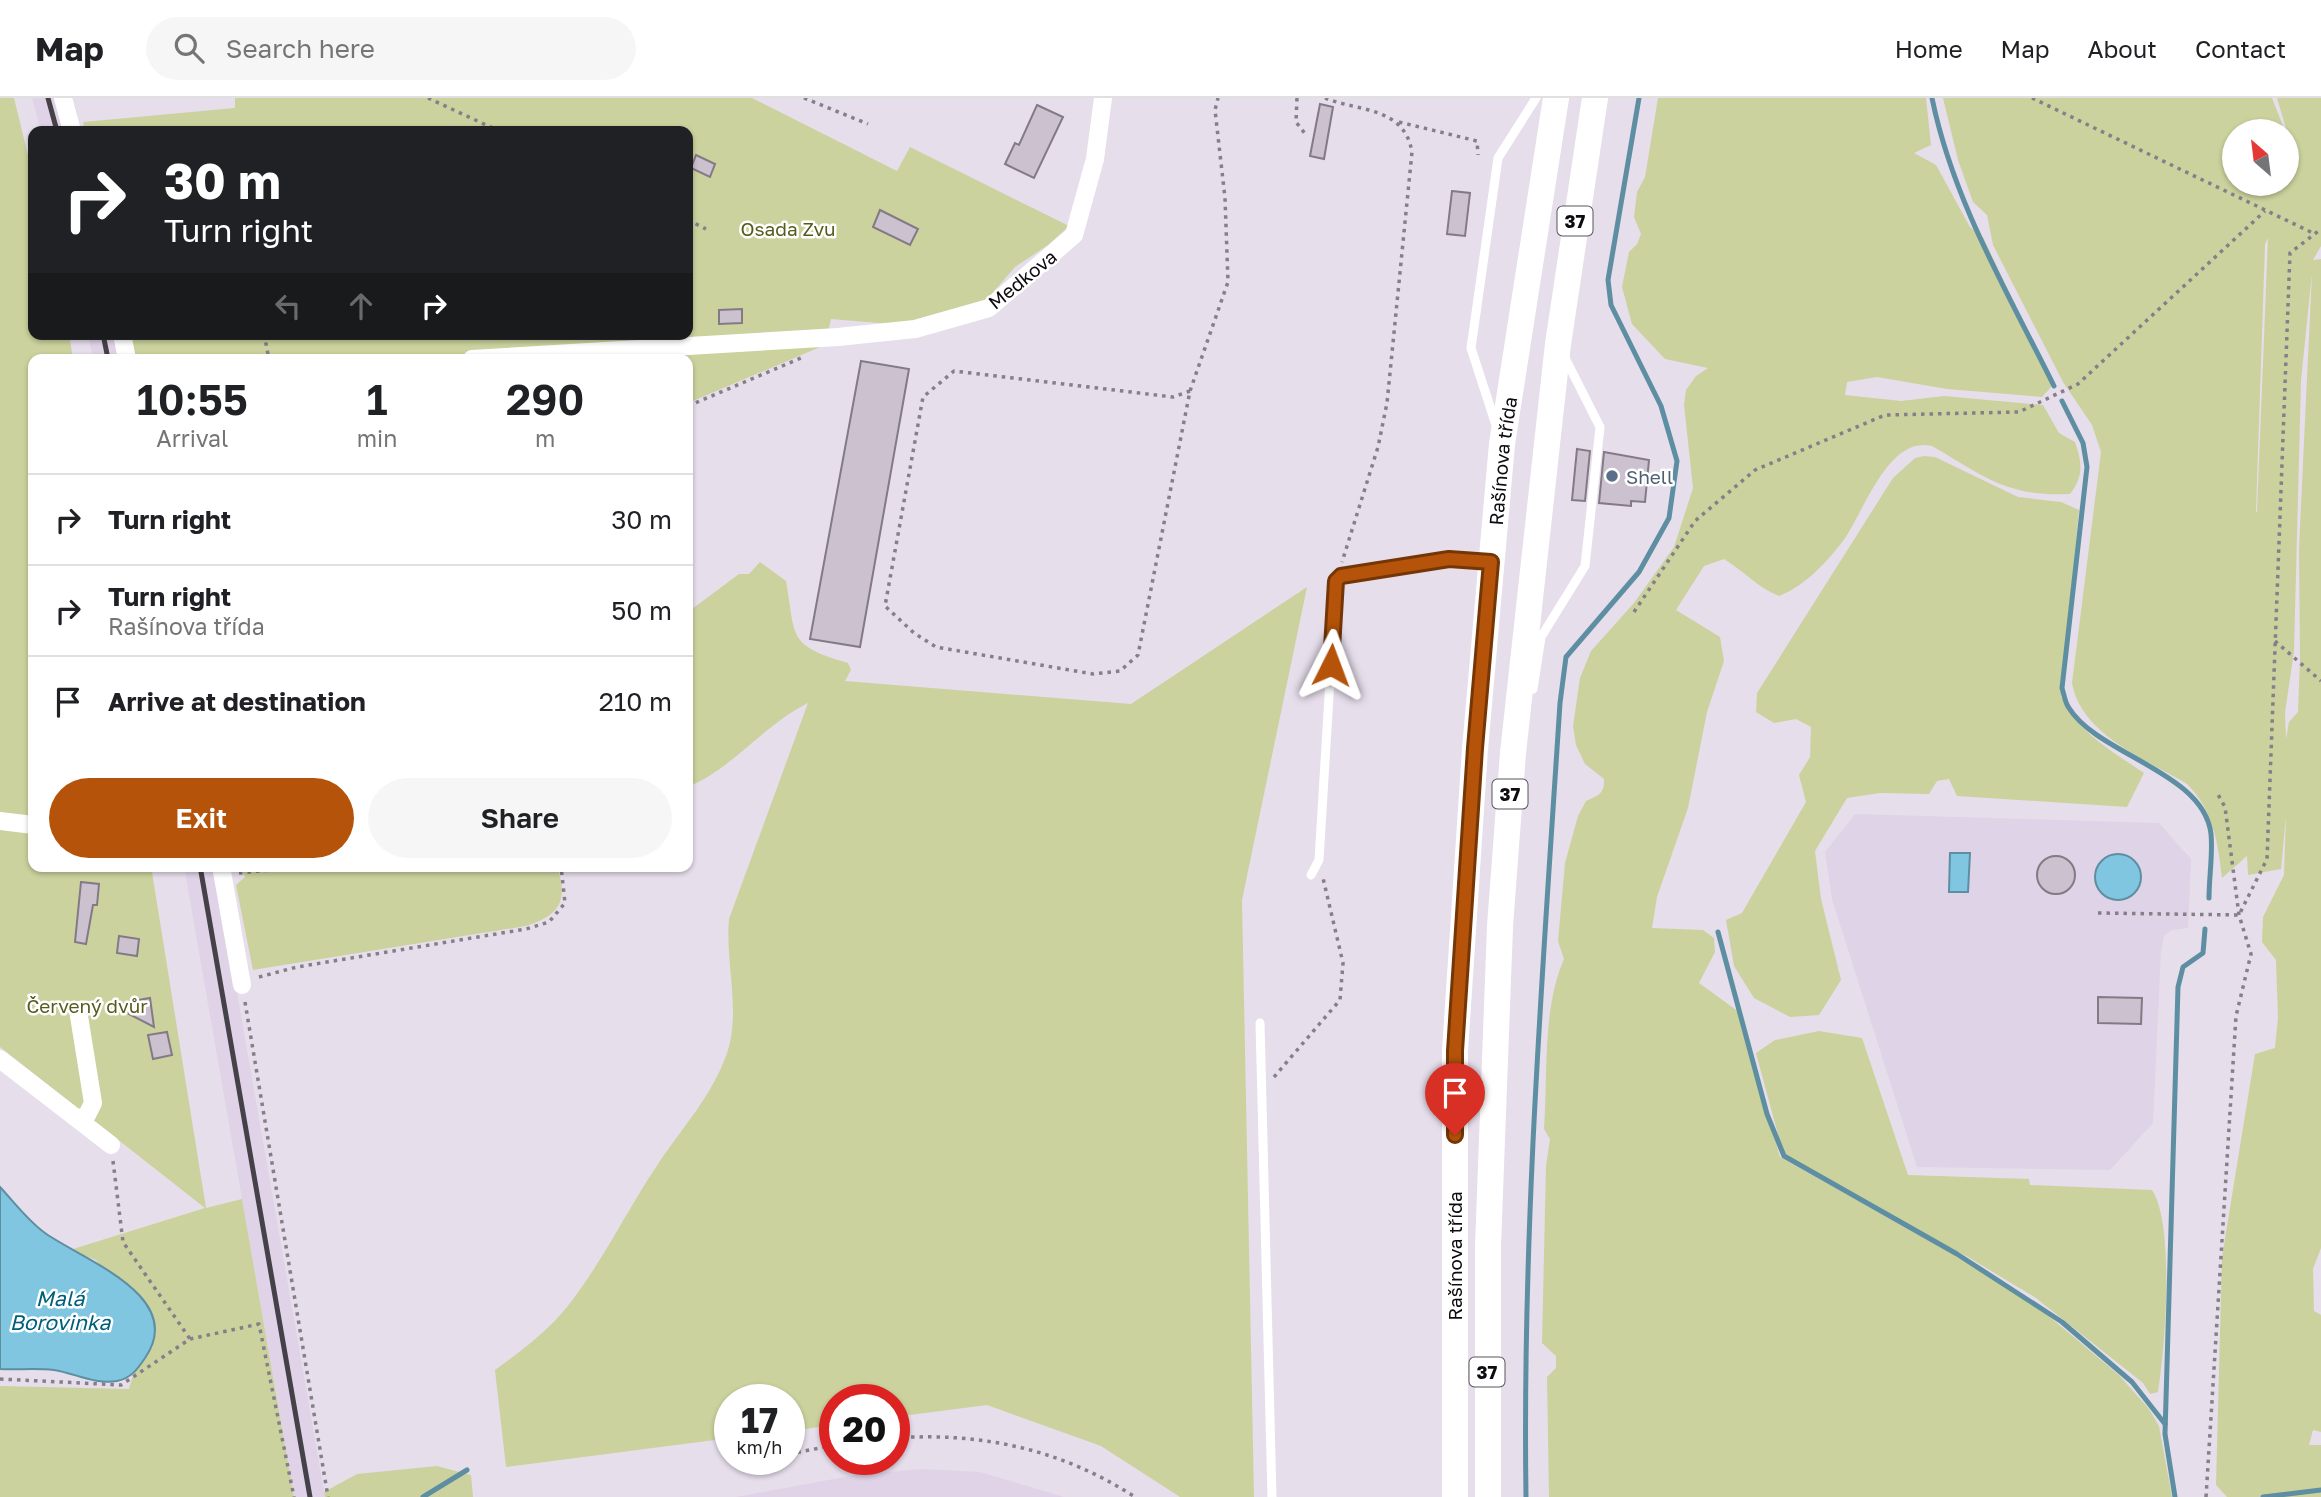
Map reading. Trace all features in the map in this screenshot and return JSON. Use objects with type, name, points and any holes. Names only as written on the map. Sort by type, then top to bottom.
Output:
[{"type":"main road","name":"Rašínova třída","points":[[1455,1497],[1455,1051],[1475,748],[1502,444],[1556,98]]},
{"type":"main road","name":"Rašínova třída","points":[[1488,1497],[1489,1221],[1500,926],[1516,721],[1558,344],[1595,98]]},
{"type":"street","points":[[63,98],[71,126]]},
{"type":"street","name":"Medkova","points":[[557,354],[827,338],[915,329],[970,316],[989,308],[1074,235],[1096,159],[1103,98]]},
{"type":"street","points":[[0,821],[28,824]]},
{"type":"street","points":[[222,872],[242,985]]},
{"type":"street","points":[[78,1010],[93,1103],[87,1115],[78,1119]]},
{"type":"street","points":[[0,1059],[111,1145]]},
{"type":"lane","points":[[1502,444],[1471,348],[1498,158],[1536,98]]},
{"type":"lane","points":[[1516,721],[1533,689],[1541,637],[1585,566],[1600,426],[1558,344]]},
{"type":"lane","points":[[1311,875],[1319,863],[1336,581],[1344,575],[1449,559],[1491,562]]},
{"type":"lane","points":[[1261,1023],[1272,1497]]},
{"type":"path","points":[[428,98],[488,126]]},
{"type":"path","points":[[804,98],[868,124]]},
{"type":"path","points":[[1190,391],[1173,397],[954,371],[923,397],[886,606],[914,633],[936,647],[1093,674],[1121,671],[1138,655],[1190,391],[1228,282],[1225,198],[1215,110],[1218,98]]},
{"type":"path","points":[[1297,98],[1296,122],[1306,135]]},
{"type":"path","points":[[1325,98],[1385,114],[1397,121],[1476,141],[1478,155]]},
{"type":"path","points":[[2032,98],[2315,234]]},
{"type":"path","points":[[1336,581],[1378,447],[1387,403],[1412,152],[1407,135],[1397,121]]},
{"type":"path","points":[[1634,612],[1695,521],[1755,470],[1885,415],[2019,412],[2078,384],[2265,211]]},
{"type":"path","points":[[693,222],[706,229]]},
{"type":"path","points":[[2239,915],[2267,859],[2290,253],[2321,229]]},
{"type":"path","points":[[693,404],[811,354]]},
{"type":"path","points":[[2275,641],[2321,681]]},
{"type":"path","points":[[2206,1497],[2236,1016],[2251,954],[2239,915],[2225,807],[2216,791]]},
{"type":"path","points":[[1261,1092],[1340,1000],[1343,963],[1332,905],[1319,863]]},
{"type":"path","points":[[328,1497],[242,985],[264,974],[297,967],[465,941],[549,922],[565,903],[562,872]]},
{"type":"path","points":[[2098,913],[2239,915]]},
{"type":"path","points":[[111,1145],[122,1242],[190,1339]]},
{"type":"path","points":[[0,1379],[121,1385],[190,1339],[259,1324],[294,1497]]},
{"type":"path","points":[[910,1437],[952,1436],[1021,1445],[1089,1471],[1135,1497]]},
{"type":"shaded area","points":[[32,98],[64,98],[71,126],[40,126]]},
{"type":"shaded area","points":[[89,340],[120,340],[123,354],[92,354]]},
{"type":"shaded area","points":[[1855,814],[2159,823],[2191,859],[2188,928],[2172,930],[2164,936],[2161,951],[2153,1123],[2110,1170],[1917,1167],[1832,899],[1825,852]]},
{"type":"shaded area","points":[[185,872],[216,872],[325,1497],[294,1497]]},
{"type":"shaded area","points":[[910,1470],[980,1472],[1064,1497],[736,1497],[855,1475],[910,1475]]},
{"type":"green space","name":"Červený dvůr","points":[[0,98],[14,98],[28,155],[28,340],[70,340],[72,354],[28,354],[28,872],[152,872],[206,1208],[242,1199],[294,1497],[0,1497],[0,1386],[129,1389],[133,1375],[153,1346],[96,1260],[70,1250],[205,1208],[0,1047]]},
{"type":"green space","name":"Osada Zvu","points":[[235,98],[752,98],[897,171],[910,147],[1069,226],[1048,245],[1015,267],[983,304],[932,322],[891,324],[831,319],[825,345],[693,401],[693,354],[130,354],[127,340],[693,340],[693,126],[84,126],[83,122],[235,108]]},
{"type":"green space","points":[[1658,98],[1926,98],[1931,145],[1914,153],[1936,165],[1970,227],[1983,237],[2053,385],[2042,397],[1947,389],[1877,377],[1847,382],[1845,395],[1901,401],[1944,396],[2043,405],[2059,433],[2075,442],[2080,475],[2070,494],[2029,492],[1996,482],[1932,446],[1916,446],[1902,452],[1879,478],[1843,541],[1829,558],[1806,580],[1789,591],[1779,596],[1771,593],[1724,559],[1704,566],[1676,610],[1720,637],[1724,661],[1707,712],[1688,808],[1657,897],[1652,928],[1703,930],[1714,938],[1715,952],[1699,983],[1739,1012],[1780,1157],[1983,1271],[2045,1313],[2119,1375],[2149,1409],[2159,1426],[2172,1497],[1549,1497],[1547,1377],[1556,1368],[1556,1356],[1542,1343],[1546,1166],[1550,1139],[1544,1129],[1547,1042],[1552,999],[1564,959],[1558,941],[1565,863],[1578,816],[1586,801],[1600,793],[1604,784],[1604,779],[1585,764],[1576,745],[1573,726],[1580,678],[1591,651],[1634,603],[1674,547],[1693,488],[1684,405],[1686,390],[1696,376],[1708,368],[1665,359],[1632,324],[1622,287],[1629,252],[1637,244],[1641,234],[1634,217],[1637,192],[1645,177]]},
{"type":"green space","points":[[1943,98],[2272,98],[2280,119],[2222,119],[2222,196],[2300,196],[2300,119],[2283,119],[2277,98],[2321,98],[2321,246],[2313,260],[2321,259],[2321,1248],[2313,1269],[2314,1311],[2321,1315],[2321,1432],[2313,1430],[2309,1445],[2321,1445],[2321,1497],[2227,1497],[2216,1485],[2222,1257],[2255,1054],[2275,1048],[2278,1018],[2276,960],[2262,942],[2263,917],[2284,875],[2286,816],[2281,869],[2248,875],[2247,856],[2222,878],[2213,827],[2196,794],[2187,784],[2118,744],[2088,717],[2078,701],[2072,683],[2101,452],[2092,425],[2063,382],[1993,245],[1987,215],[1973,202],[1958,160]],"holes":[[[2268,238],[2257,512],[2265,244]],[[2312,273],[2299,548],[2298,712],[2289,722],[2286,739],[2285,713],[2294,651],[2301,380]]]},
{"type":"green space","points":[[1935,457],[2018,497],[2061,502],[2079,510],[2061,696],[2076,720],[2086,730],[2144,773],[2127,807],[1957,796],[1949,779],[1937,781],[1929,794],[1880,793],[1847,798],[1815,851],[1821,899],[1841,980],[1819,1015],[1790,1017],[1754,998],[1734,966],[1726,920],[1742,913],[1806,802],[1799,775],[1810,757],[1811,727],[1796,719],[1774,723],[1756,712],[1757,693],[1893,478],[1915,458]]},
{"type":"green space","points":[[760,562],[786,581],[791,615],[798,637],[814,651],[848,663],[851,670],[845,681],[1131,704],[1307,587],[1242,900],[1254,1497],[1180,1497],[1101,1446],[987,1405],[910,1415],[910,1384],[819,1384],[819,1427],[805,1429],[805,1384],[714,1384],[714,1440],[506,1467],[495,1370],[551,1325],[580,1290],[658,1164],[704,1099],[720,1071],[731,1040],[733,1006],[729,919],[808,703],[777,722],[720,769],[693,784],[693,608],[739,574],[749,574]]},
{"type":"green space","points":[[243,872],[558,872],[562,889],[561,898],[553,912],[526,926],[253,970],[236,885],[245,877]]},
{"type":"green space","points":[[1819,1031],[1862,1038],[1908,1175],[2029,1179],[2030,1185],[2152,1190],[2164,1230],[2166,1258],[2165,1318],[2158,1392],[2150,1394],[2143,1383],[2036,1298],[1968,1257],[1808,1172],[1783,1153],[1756,1053],[1775,1040]]},
{"type":"green space","points":[[437,1466],[471,1475],[473,1497],[325,1497],[324,1492],[357,1474]]},
{"type":"water","points":[[1950,853],[1970,853],[1968,892],[1949,892]]},
{"type":"water","points":[[2118,854],[2134,861],[2141,877],[2134,893],[2118,900],[2102,893],[2095,877],[2102,861]]},
{"type":"water","name":"Malá Borovinka","points":[[0,1187],[45,1233],[125,1282],[142,1298],[153,1316],[155,1336],[145,1358],[130,1376],[109,1382],[54,1370],[0,1369]]},
{"type":"building","points":[[1320,104],[1333,107],[1324,159],[1310,156]]},
{"type":"building","points":[[1037,105],[1063,117],[1034,178],[1005,164],[1015,143],[1019,145]]},
{"type":"building","points":[[696,155],[715,164],[710,177],[693,169]]},
{"type":"building","points":[[1452,191],[1470,193],[1465,236],[1447,234]]},
{"type":"building","points":[[880,210],[918,229],[910,245],[873,227]]},
{"type":"building","points":[[742,309],[742,323],[719,324],[719,310]]},
{"type":"building","points":[[861,361],[909,369],[860,647],[810,639]]},
{"type":"building","points":[[1577,449],[1590,451],[1585,501],[1572,500]]},
{"type":"building","points":[[1604,452],[1649,460],[1645,502],[1631,501],[1631,506],[1599,503]]},
{"type":"building","points":[[2056,856],[2070,861],[2075,875],[2070,889],[2056,894],[2042,889],[2037,875],[2042,861]]},
{"type":"building","points":[[81,882],[99,884],[97,905],[93,905],[86,944],[75,942]]},
{"type":"building","points":[[119,936],[139,939],[137,956],[117,953]]},
{"type":"building","points":[[2098,997],[2142,998],[2141,1024],[2098,1023]]},
{"type":"building","points":[[150,998],[154,1027],[129,1014],[127,1002]]},
{"type":"building","points":[[167,1032],[172,1055],[153,1059],[148,1035]]},
{"type":"waterway","points":[[1526,1497],[1527,1298],[1535,1100],[1560,703],[1566,657],[1639,572],[1669,518],[1677,461],[1661,406],[1611,305],[1608,280],[1639,98]]},
{"type":"waterway","points":[[1932,98],[1941,136],[1968,210],[2054,386]]},
{"type":"waterway","points":[[2062,401],[2083,443],[2087,467],[2062,688],[2069,708],[2083,724],[2102,739],[2171,779],[2190,795],[2204,813],[2211,834],[2209,898]]},
{"type":"waterway","points":[[2175,1497],[2165,1434],[2178,987],[2183,967],[2203,953],[2205,929]]},
{"type":"waterway","points":[[1718,932],[1767,1114],[1784,1156],[1957,1254],[2062,1322],[2132,1382],[2165,1424]]},
{"type":"waterway","points":[[423,1497],[467,1470]]},
{"type":"waterway","points":[[2263,1497],[2321,1490]]},
{"type":"railway","points":[[48,98],[56,126]]},
{"type":"railway","points":[[104,340],[107,354]]},
{"type":"railway","points":[[201,872],[310,1497]]},
{"type":"place","name":"Shell","points":[[1612,476]]},
{"type":"route","points":[[1331,665],[1336,581],[1341,576],[1449,559],[1491,562],[1475,748],[1455,1051],[1455,1135]]}]
